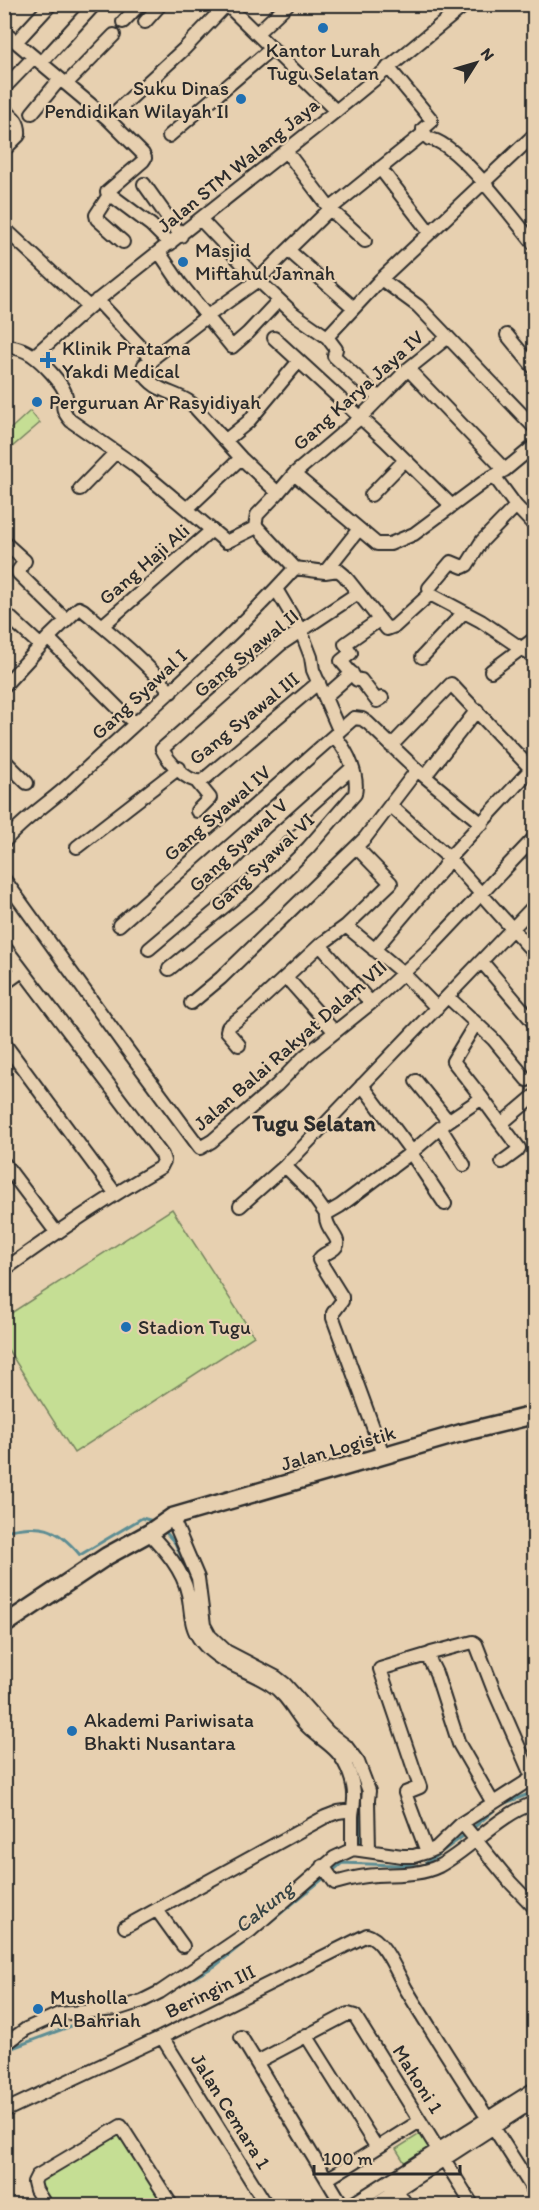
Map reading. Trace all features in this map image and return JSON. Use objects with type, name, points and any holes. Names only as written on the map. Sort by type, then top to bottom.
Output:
[{"type":"main road","name":"Jalan Logistik","points":[[4,1625],[107,1556],[161,1524],[461,1433],[534,1415]]},
{"type":"street","points":[[16,42],[51,4]]},
{"type":"street","points":[[4,88],[37,60],[95,4]]},
{"type":"street","points":[[123,22],[140,4]]},
{"type":"street","points":[[145,22],[161,4]]},
{"type":"street","points":[[108,119],[184,49],[226,4],[336,111]]},
{"type":"street","points":[[257,33],[288,4]]},
{"type":"street","name":"Jalan STM Walang Jaya","points":[[34,356],[93,304],[201,220],[466,4]]},
{"type":"street","points":[[4,32],[108,119],[145,158],[107,192],[175,240]]},
{"type":"street","points":[[32,113],[63,81],[114,35]]},
{"type":"street","points":[[169,136],[272,48]]},
{"type":"street","points":[[388,67],[431,119],[431,122],[423,129],[424,133],[429,139],[436,139],[461,159],[534,244]]},
{"type":"street","points":[[4,110],[20,126],[19,135],[4,150]]},
{"type":"street","points":[[278,493],[241,458],[191,403],[181,396],[156,387],[148,380],[141,368],[258,280],[330,209],[424,133]]},
{"type":"street","points":[[327,337],[381,279],[534,135]]},
{"type":"street","points":[[286,151],[330,209],[365,241]]},
{"type":"street","points":[[380,168],[430,233]]},
{"type":"street","points":[[144,184],[175,240]]},
{"type":"street","points":[[110,195],[96,215],[123,242]]},
{"type":"street","points":[[201,220],[294,314],[327,337],[335,347],[334,357],[379,398]]},
{"type":"street","points":[[4,228],[93,304],[153,360]]},
{"type":"street","points":[[288,250],[353,307]]},
{"type":"street","points":[[159,252],[206,317],[232,347],[279,300]]},
{"type":"street","points":[[381,279],[418,306],[534,427]]},
{"type":"street","points":[[507,335],[534,368]]},
{"type":"street","name":"Gang Karya Jaya IV","points":[[255,527],[257,515],[294,474],[360,418],[408,369],[448,337]]},
{"type":"street","points":[[274,338],[452,506]]},
{"type":"street","points":[[4,345],[18,348],[34,356],[62,384],[66,396],[62,405],[64,414],[71,421],[116,452],[226,542],[255,527],[295,568],[340,572],[385,628],[392,628],[430,594]]},
{"type":"street","points":[[226,440],[255,414],[299,361]]},
{"type":"street","points":[[408,369],[500,473],[516,506],[534,525]]},
{"type":"street","points":[[294,474],[377,544],[390,544],[414,534],[534,446]]},
{"type":"street","points":[[80,489],[116,452]]},
{"type":"street","points":[[187,510],[241,458]]},
{"type":"street","points":[[371,495],[405,460]]},
{"type":"street","points":[[430,594],[429,588],[451,562],[463,567],[467,565],[482,541],[516,506]]},
{"type":"street","points":[[325,572],[359,529]]},
{"type":"street","name":"Gang Haji Ali","points":[[102,626],[212,531]]},
{"type":"street","points":[[4,542],[26,561],[18,573],[66,620]]},
{"type":"street","name":"Gang Syawal I","points":[[4,842],[29,817],[68,786],[171,692],[295,568]]},
{"type":"street","points":[[276,589],[301,631],[339,730]]},
{"type":"street","name":"Gang Syawal II","points":[[179,768],[162,749],[281,644],[358,593]]},
{"type":"street","points":[[430,594],[464,612],[534,657]]},
{"type":"street","points":[[4,686],[66,620],[81,609],[147,665],[171,692]]},
{"type":"street","points":[[4,612],[45,642],[135,723]]},
{"type":"street","points":[[422,657],[464,612]]},
{"type":"street","points":[[379,620],[345,644],[351,653],[341,661],[357,680],[361,680],[377,701],[382,698]]},
{"type":"street","points":[[491,671],[534,639]]},
{"type":"street","points":[[326,696],[352,673]]},
{"type":"street","name":"Gang Syawal III","points":[[195,782],[202,781],[319,682]]},
{"type":"street","points":[[374,950],[441,872],[449,858],[533,770],[451,684],[391,746]]},
{"type":"street","points":[[191,1003],[221,978],[356,846],[390,805],[477,710]]},
{"type":"street","points":[[352,768],[346,750],[336,738],[339,730],[354,718],[362,719],[482,824]]},
{"type":"street","name":"Gang Syawal IV","points":[[119,925],[339,730]]},
{"type":"street","points":[[4,760],[27,783]]},
{"type":"street","points":[[77,847],[179,768],[210,798],[197,811]]},
{"type":"street","name":"Gang Syawal V","points":[[149,949],[244,869],[283,830],[352,768]]},
{"type":"street","name":"Gang Syawal VI","points":[[169,969],[257,898],[348,805],[355,794],[356,787],[352,768]]},
{"type":"street","points":[[390,805],[449,858],[534,953]]},
{"type":"street","name":"Jalan Balai Rakyat Dalam VII","points":[[4,879],[196,1144],[202,1148],[277,1085],[334,1031],[371,1003],[429,949],[534,838]]},
{"type":"street","points":[[239,1045],[227,1031],[228,1027],[320,945],[346,926],[391,881],[356,846]]},
{"type":"street","points":[[240,1206],[285,1166],[534,906]]},
{"type":"street","name":"Jalan Balai Rakyat Dalam VII","points":[[346,926],[403,973]]},
{"type":"street","points":[[320,945],[371,1003]]},
{"type":"street","points":[[4,946],[162,1155],[164,1161],[161,1167],[115,1193],[4,1269]]},
{"type":"street","points":[[482,962],[534,1023]]},
{"type":"street","points":[[4,984],[22,971]]},
{"type":"street","points":[[403,973],[437,1008]]},
{"type":"street","points":[[286,977],[334,1031]]},
{"type":"street","points":[[448,997],[502,1049],[527,1080]]},
{"type":"street","points":[[476,1023],[453,1061],[519,1148],[502,1162]]},
{"type":"street","points":[[4,1043],[115,1193]]},
{"type":"street","points":[[416,1081],[445,1125],[464,1165]]},
{"type":"street","points":[[363,1085],[445,1204]]},
{"type":"street","points":[[501,1124],[534,1096]]},
{"type":"street","points":[[326,1214],[340,1206],[482,1098]]},
{"type":"street","points":[[4,1163],[56,1232]]},
{"type":"street","points":[[285,1166],[308,1189],[326,1214],[327,1225],[338,1240],[334,1249],[322,1255],[319,1260],[342,1297],[342,1301],[333,1313],[333,1318],[384,1457]]},
{"type":"street","points":[[161,1524],[188,1593],[193,1629],[199,1640],[223,1661],[261,1679],[278,1690],[314,1733],[337,1751],[348,1768],[355,1797],[352,1810],[352,1849]]},
{"type":"street","points":[[161,1524],[198,1578],[204,1625],[210,1636],[226,1651],[285,1684],[328,1732],[346,1746],[358,1762],[369,1791],[369,1850]]},
{"type":"street","points":[[4,2045],[27,2029],[59,2014],[117,2009],[160,1992],[250,1931],[324,1867],[352,1849],[402,1856],[414,1856],[427,1852],[436,1848],[464,1824],[533,1777],[476,1644],[473,1642],[380,1669],[420,1787],[405,1793],[427,1852]]},
{"type":"street","points":[[430,1654],[429,1659],[436,1673],[459,1744],[493,1803]]},
{"type":"street","points":[[324,1867],[335,1883],[366,1876],[420,1873],[437,1866],[517,1811],[534,1803]]},
{"type":"street","points":[[125,1927],[326,1817],[352,1810]]},
{"type":"street","points":[[464,1824],[474,1842],[534,1907]]},
{"type":"street","points":[[157,1910],[183,1947]]},
{"type":"street","name":"Beringin III","points":[[4,2111],[162,2037],[367,1935],[375,1937],[381,1944],[407,1990],[491,2122]]},
{"type":"street","name":"Mahoni 1","points":[[306,2035],[348,2014],[358,2019],[473,2205]]},
{"type":"street","points":[[257,2062],[306,2035],[377,2148]]},
{"type":"street","name":"Jalan Cemara 1","points":[[162,2037],[267,2205]]},
{"type":"street","points":[[241,2037],[344,2205]]},
{"type":"street","points":[[372,2205],[394,2186],[491,2122],[534,2089]]},
{"type":"street","points":[[491,2122],[534,2101]]},
{"type":"street","points":[[329,2178],[420,2121]]},
{"type":"street","points":[[491,2122],[534,2191]]},
{"type":"street","points":[[46,2205],[36,2190],[34,2182],[37,2176],[121,2126],[172,2205]]},
{"type":"street","points":[[349,2205],[394,2186]]},
{"type":"street","points":[[394,2186],[407,2205]]},
{"type":"green space","points":[[30,411],[40,423],[5,453],[5,434]]},
{"type":"green space","name":"Stadion Tugu","points":[[172,1209],[254,1336],[74,1453],[5,1345],[5,1317]]},
{"type":"green space","points":[[122,2129],[168,2205],[53,2205],[38,2179]]},
{"type":"green space","points":[[423,2132],[435,2151],[408,2168],[396,2149]]},
{"type":"waterway","points":[[4,1531],[28,1528],[47,1529],[63,1538],[80,1555],[142,1518],[157,1522]]},
{"type":"waterway","points":[[163,1529],[175,1543],[193,1583]]},
{"type":"waterway","points":[[353,1765],[362,1794],[361,1847]]},
{"type":"waterway","name":"Cakung","points":[[471,1830],[500,1805],[534,1792]]},
{"type":"waterway","name":"Cakung","points":[[330,1873],[342,1863],[422,1866],[466,1834]]},
{"type":"waterway","name":"Cakung","points":[[270,1922],[325,1877]]},
{"type":"waterway","points":[[502,1881],[534,1916]]},
{"type":"waterway","name":"Cakung","points":[[177,1987],[215,1966],[246,1941]]},
{"type":"waterway","name":"Cakung","points":[[4,2051],[98,2016]]},
{"type":"place","name":"Kantor Lurah Tugu Selatan","points":[[323,28]]},
{"type":"place","name":"Suku Dinas Pendidikan Wilayah II","points":[[241,99]]},
{"type":"place","name":"Masjid Miftahul Jannah","points":[[183,262]]},
{"type":"place","name":"Klinik Pratama Yakdi Medical","points":[[48,360]]},
{"type":"place","name":"Perguruan Ar Rasyidiyah","points":[[37,402]]},
{"type":"place","name":"Stadion Tugu","points":[[126,1327]]},
{"type":"place","name":"Akademi Pariwisata Bhakti Nusantara","points":[[72,1731]]},
{"type":"place","name":"Musholla Al Bahriah","points":[[38,2009]]},
{"type":"district","name":"Tugu Selatan","points":[[314,1123]]}]
